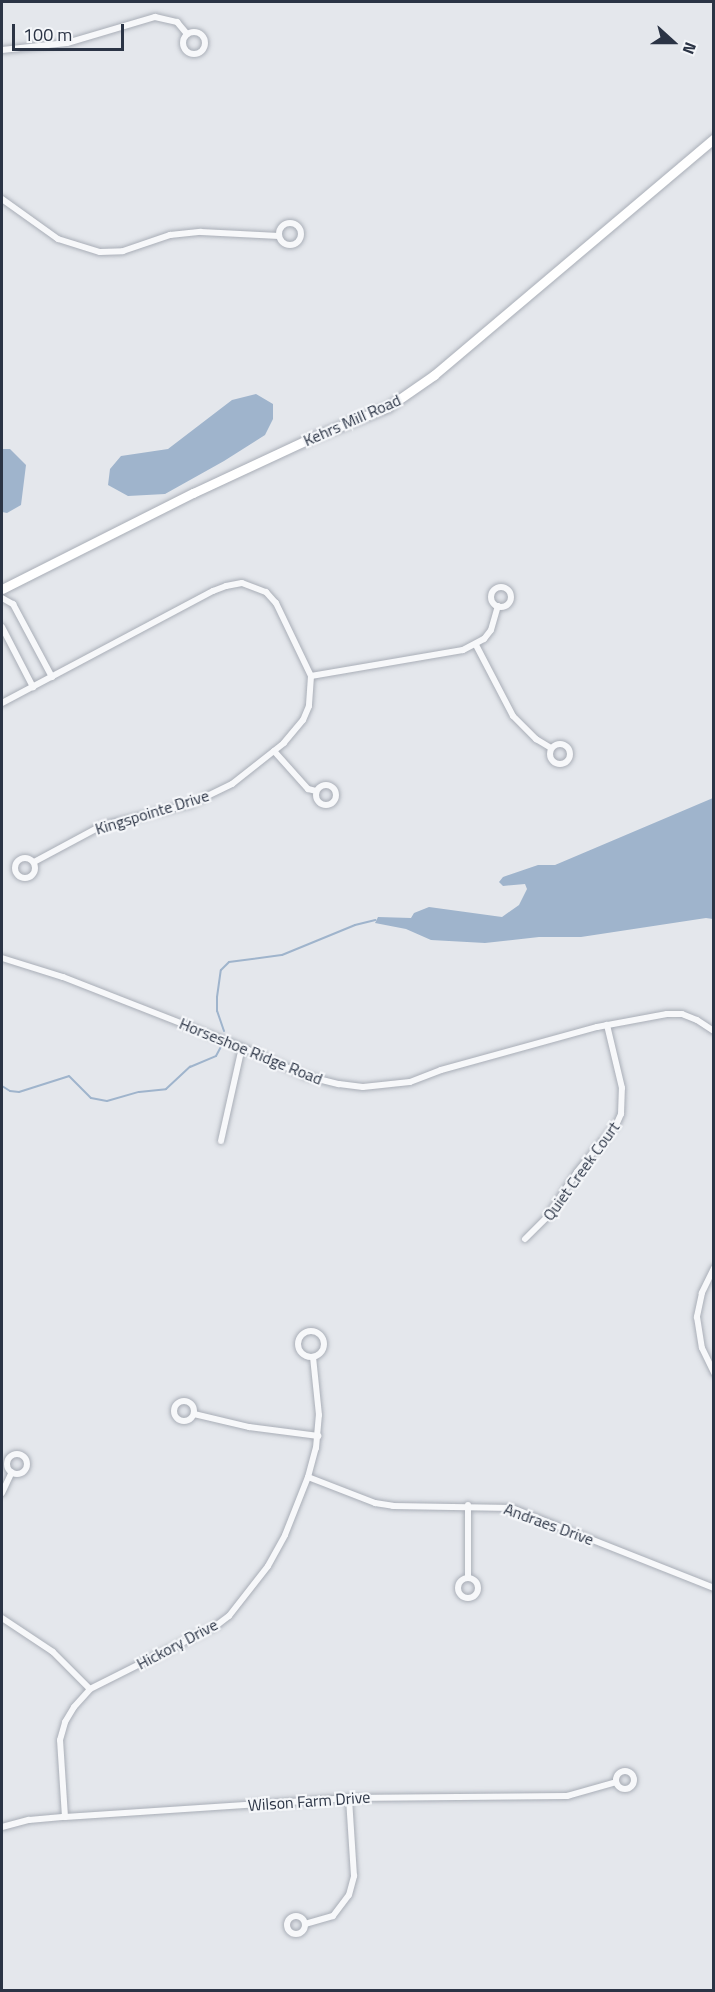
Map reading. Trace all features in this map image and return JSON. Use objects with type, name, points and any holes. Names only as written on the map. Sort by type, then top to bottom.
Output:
[{"type":"main road","name":"Kehrs Mill Road","points":[[2,590],[193,493],[311,438],[388,407],[434,375],[713,138]]},
{"type":"street","points":[[2,50],[67,43],[155,16],[177,22],[187,34]]},
{"type":"street","points":[[2,199],[58,239],[100,252],[123,252],[170,235],[201,232],[279,236]]},
{"type":"street","name":"Kingspointe Drive","points":[[2,704],[213,591],[242,583],[266,592],[276,603],[311,676],[309,706],[303,720],[274,752],[256,767],[213,795],[191,804],[103,825],[34,862]]},
{"type":"street","points":[[2,598],[13,604],[52,677]]},
{"type":"street","points":[[311,676],[463,650],[476,645],[491,630],[498,606]]},
{"type":"street","points":[[2,627],[33,687]]},
{"type":"street","points":[[476,645],[513,716],[536,738],[551,748]]},
{"type":"street","points":[[274,752],[308,789],[316,792]]},
{"type":"street","name":"Horseshoe Ridge Road","points":[[2,958],[63,976],[242,1047],[306,1076],[363,1087],[410,1082],[441,1070],[607,1025],[668,1014],[682,1014],[714,1031]]},
{"type":"street","name":"Quiet Creek Court","points":[[525,1239],[546,1218],[577,1172],[617,1123],[621,1114],[622,1089],[607,1025]]},
{"type":"street","points":[[221,1141],[242,1047]]},
{"type":"street","points":[[714,1268],[702,1293],[697,1317],[702,1348],[714,1373]]},
{"type":"street","name":"Hickory Drive","points":[[307,1332],[315,1332],[323,1341],[322,1349],[313,1357],[303,1354],[298,1345],[300,1337],[307,1332]]},
{"type":"street","name":"Hickory Drive","points":[[65,1817],[60,1740],[69,1714],[90,1689],[229,1616],[267,1566],[285,1535],[308,1477],[318,1436],[313,1357]]},
{"type":"street","points":[[194,1414],[249,1427],[318,1436]]},
{"type":"street","points":[[2,1493],[12,1472]]},
{"type":"street","name":"Andraes Drive","points":[[308,1477],[375,1503],[393,1506],[468,1505],[512,1508],[714,1588]]},
{"type":"street","points":[[468,1505],[468,1578]]},
{"type":"street","points":[[2,1618],[53,1652],[90,1689]]},
{"type":"street","name":"Wilson Farm Drive","points":[[2,1827],[29,1820],[349,1798],[567,1796],[616,1782]]},
{"type":"street","points":[[305,1924],[333,1916],[349,1895],[354,1876],[349,1798]]},
{"type":"water","points":[[256,394],[273,404],[273,419],[265,435],[224,461],[165,494],[128,496],[108,485],[110,469],[121,456],[168,449],[232,400]]},
{"type":"water","points":[[2,449],[10,449],[26,465],[21,505],[7,513],[2,512]]},
{"type":"water","points":[[713,798],[713,919],[706,918],[581,937],[539,937],[485,943],[431,940],[406,929],[375,923],[378,917],[411,918],[414,913],[429,907],[502,917],[519,905],[527,889],[525,884],[503,886],[499,882],[503,877],[538,865],[555,865]]},
{"type":"waterway","points":[[224,1031],[217,1011],[217,997],[221,970],[229,962],[282,955],[355,925],[375,920]]},
{"type":"waterway","points":[[2,1086],[10,1091],[19,1092],[69,1076],[91,1098],[107,1101],[139,1092],[166,1089],[190,1067],[216,1056],[223,1043]]}]
